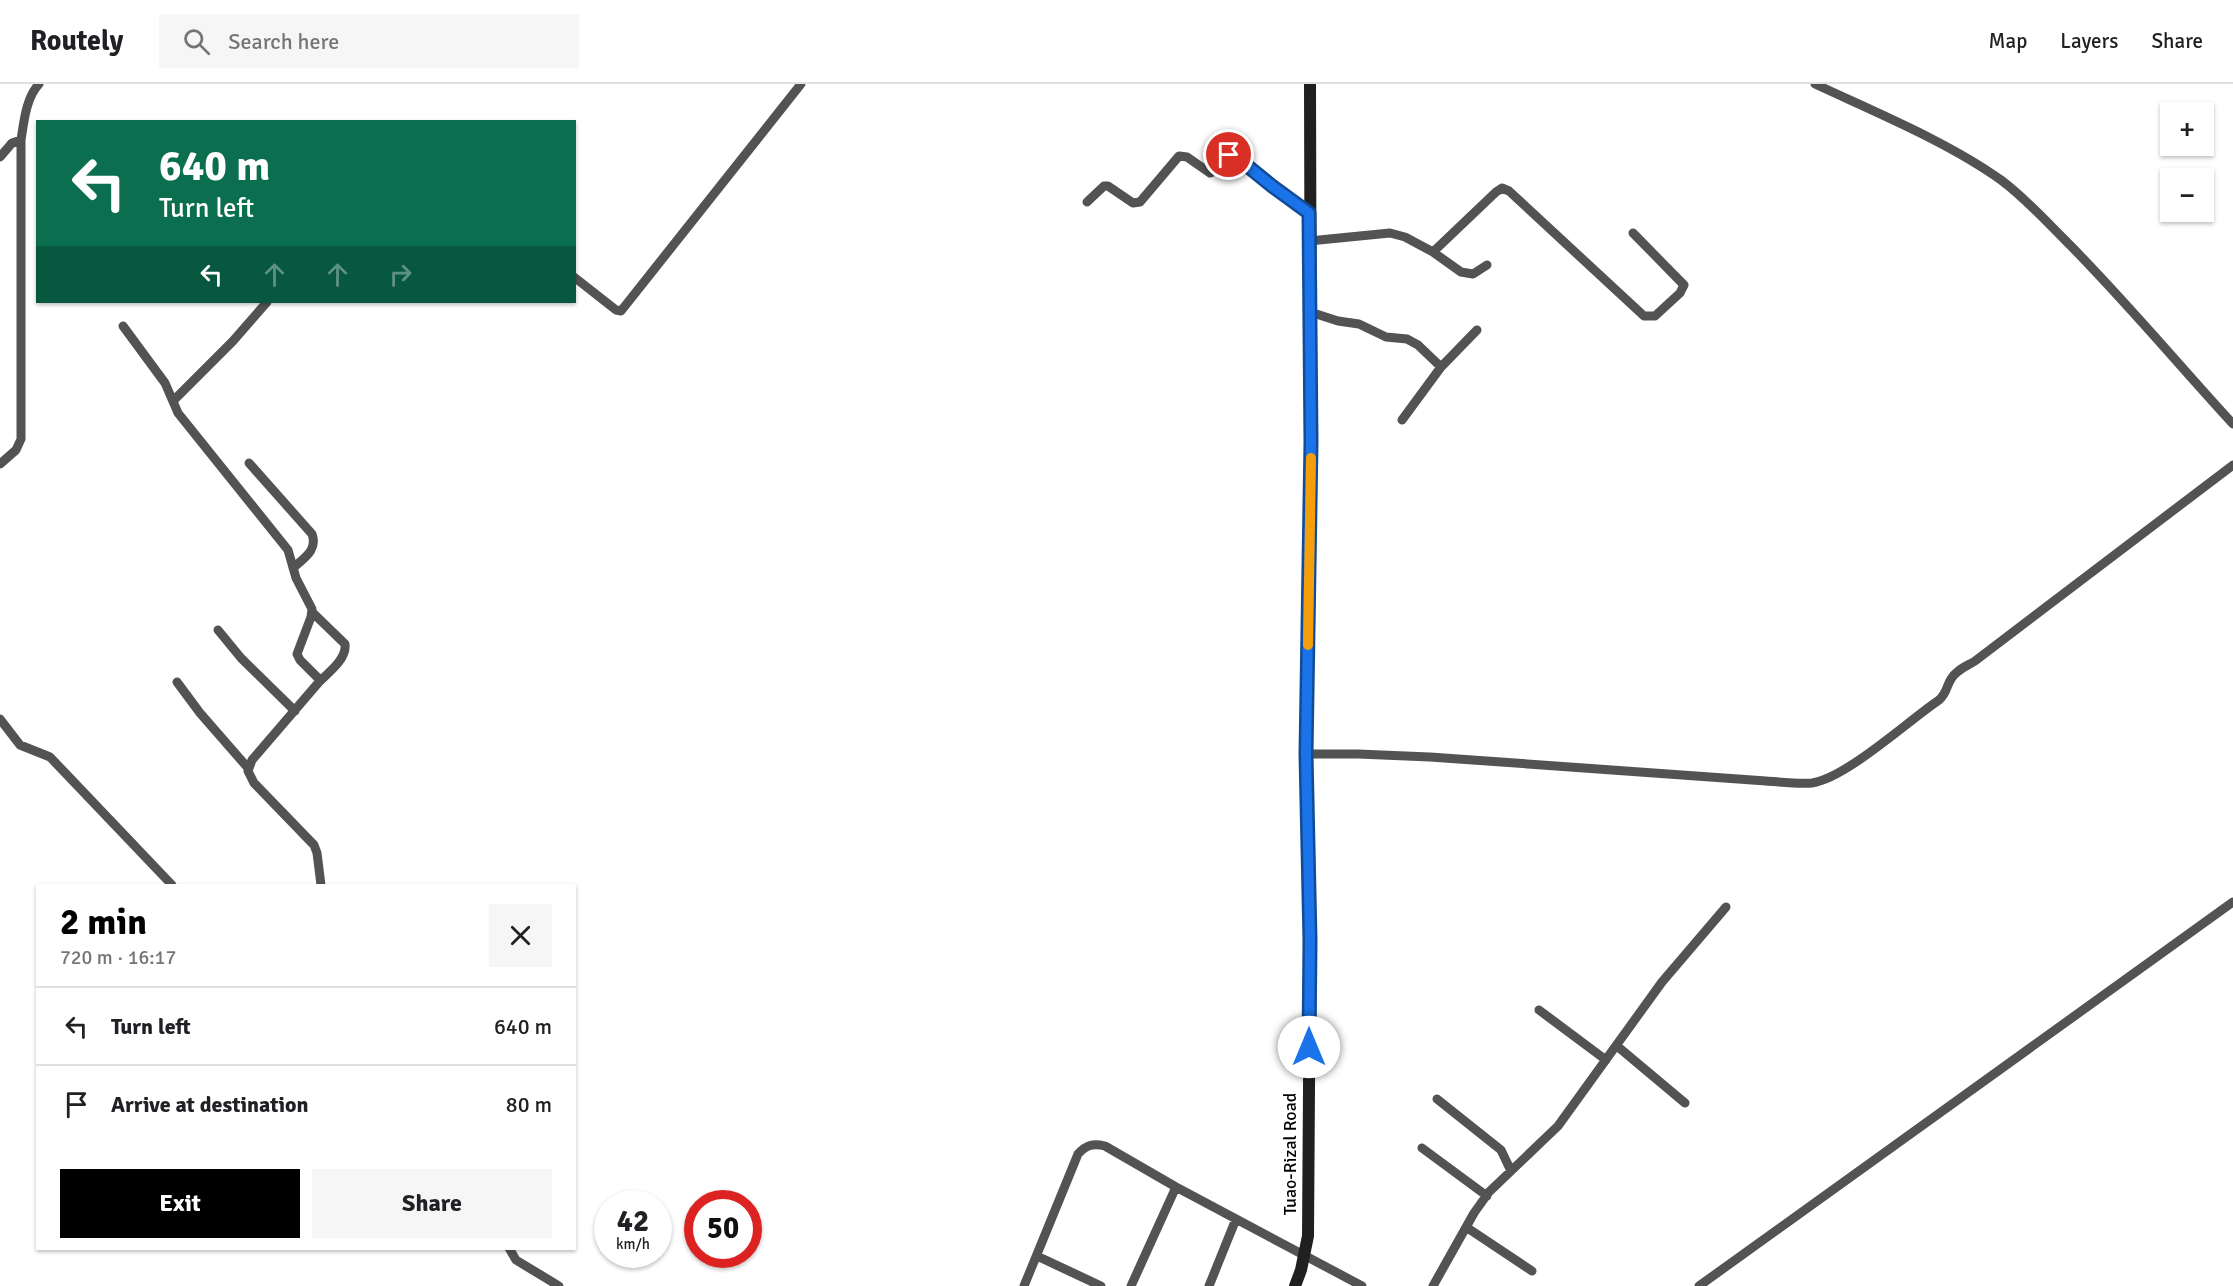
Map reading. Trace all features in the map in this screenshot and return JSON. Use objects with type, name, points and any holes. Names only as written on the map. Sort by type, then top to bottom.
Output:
[{"type":"main road","name":"Tuao-Rizal Road","points":[[1295,1286],[1308,1236],[1310,940],[1306,754],[1311,442],[1310,84]]},
{"type":"street","points":[[0,464],[16,450],[21,439],[21,140],[26,112],[39,84]]},
{"type":"street","points":[[576,279],[616,310],[621,311],[801,84]]},
{"type":"street","points":[[1815,84],[1970,160],[2001,180],[2091,266],[2233,424]]},
{"type":"street","points":[[0,157],[12,143],[21,140]]},
{"type":"street","points":[[1087,202],[1104,186],[1117,190],[1133,203],[1140,202],[1179,156],[1187,157],[1210,173],[1217,170],[1232,154],[1309,213]]},
{"type":"street","points":[[1433,252],[1502,188],[1509,191],[1644,316],[1653,316],[1680,293],[1684,285],[1633,233]]},
{"type":"street","points":[[1309,242],[1390,233],[1405,237],[1467,274],[1487,265]]},
{"type":"street","points":[[173,401],[233,341],[266,303]]},
{"type":"street","points":[[1310,312],[1338,321],[1359,324],[1386,337],[1407,339],[1418,345],[1442,367]]},
{"type":"street","points":[[123,326],[165,383],[178,413],[288,550],[296,578],[310,603],[312,612],[297,654],[319,679],[319,682]]},
{"type":"street","points":[[1401,420],[1442,367],[1477,330]]},
{"type":"street","points":[[249,463],[311,532],[314,540],[313,548],[293,568]]},
{"type":"street","points":[[1306,754],[1430,757],[1766,781],[1812,783],[1827,779],[1850,766],[1939,700],[1945,695],[1956,672],[1975,661],[2233,465]]},
{"type":"street","points":[[248,768],[319,682],[343,657],[345,644],[312,612]]},
{"type":"street","points":[[218,630],[241,658],[295,711]]},
{"type":"street","points":[[177,682],[200,713],[248,768],[250,777],[314,845],[321,884]]},
{"type":"street","points":[[0,719],[20,745],[50,757],[171,884]]},
{"type":"street","points":[[1699,1286],[2233,902]]},
{"type":"street","points":[[1433,1286],[1486,1196],[1558,1126],[1662,982],[1726,907]]},
{"type":"street","points":[[1539,1010],[1606,1060]]},
{"type":"street","points":[[1617,1046],[1685,1103]]},
{"type":"street","points":[[1437,1100],[1501,1150],[1511,1171]]},
{"type":"street","points":[[1024,1286],[1078,1154],[1089,1145],[1096,1144],[1105,1146],[1176,1187],[1362,1286]]},
{"type":"street","points":[[1422,1148],[1486,1196]]},
{"type":"street","points":[[1131,1286],[1176,1187]]},
{"type":"street","points":[[1209,1286],[1236,1219]]},
{"type":"street","points":[[1466,1227],[1532,1271]]},
{"type":"street","points":[[510,1250],[516,1260],[559,1286]]},
{"type":"street","points":[[1037,1256],[1101,1286]]},
{"type":"slow traffic","points":[[1308,645],[1311,458]]},
{"type":"route","points":[[1229,155],[1235,156],[1309,213],[1311,442],[1306,754],[1310,940],[1309,1047]]}]
